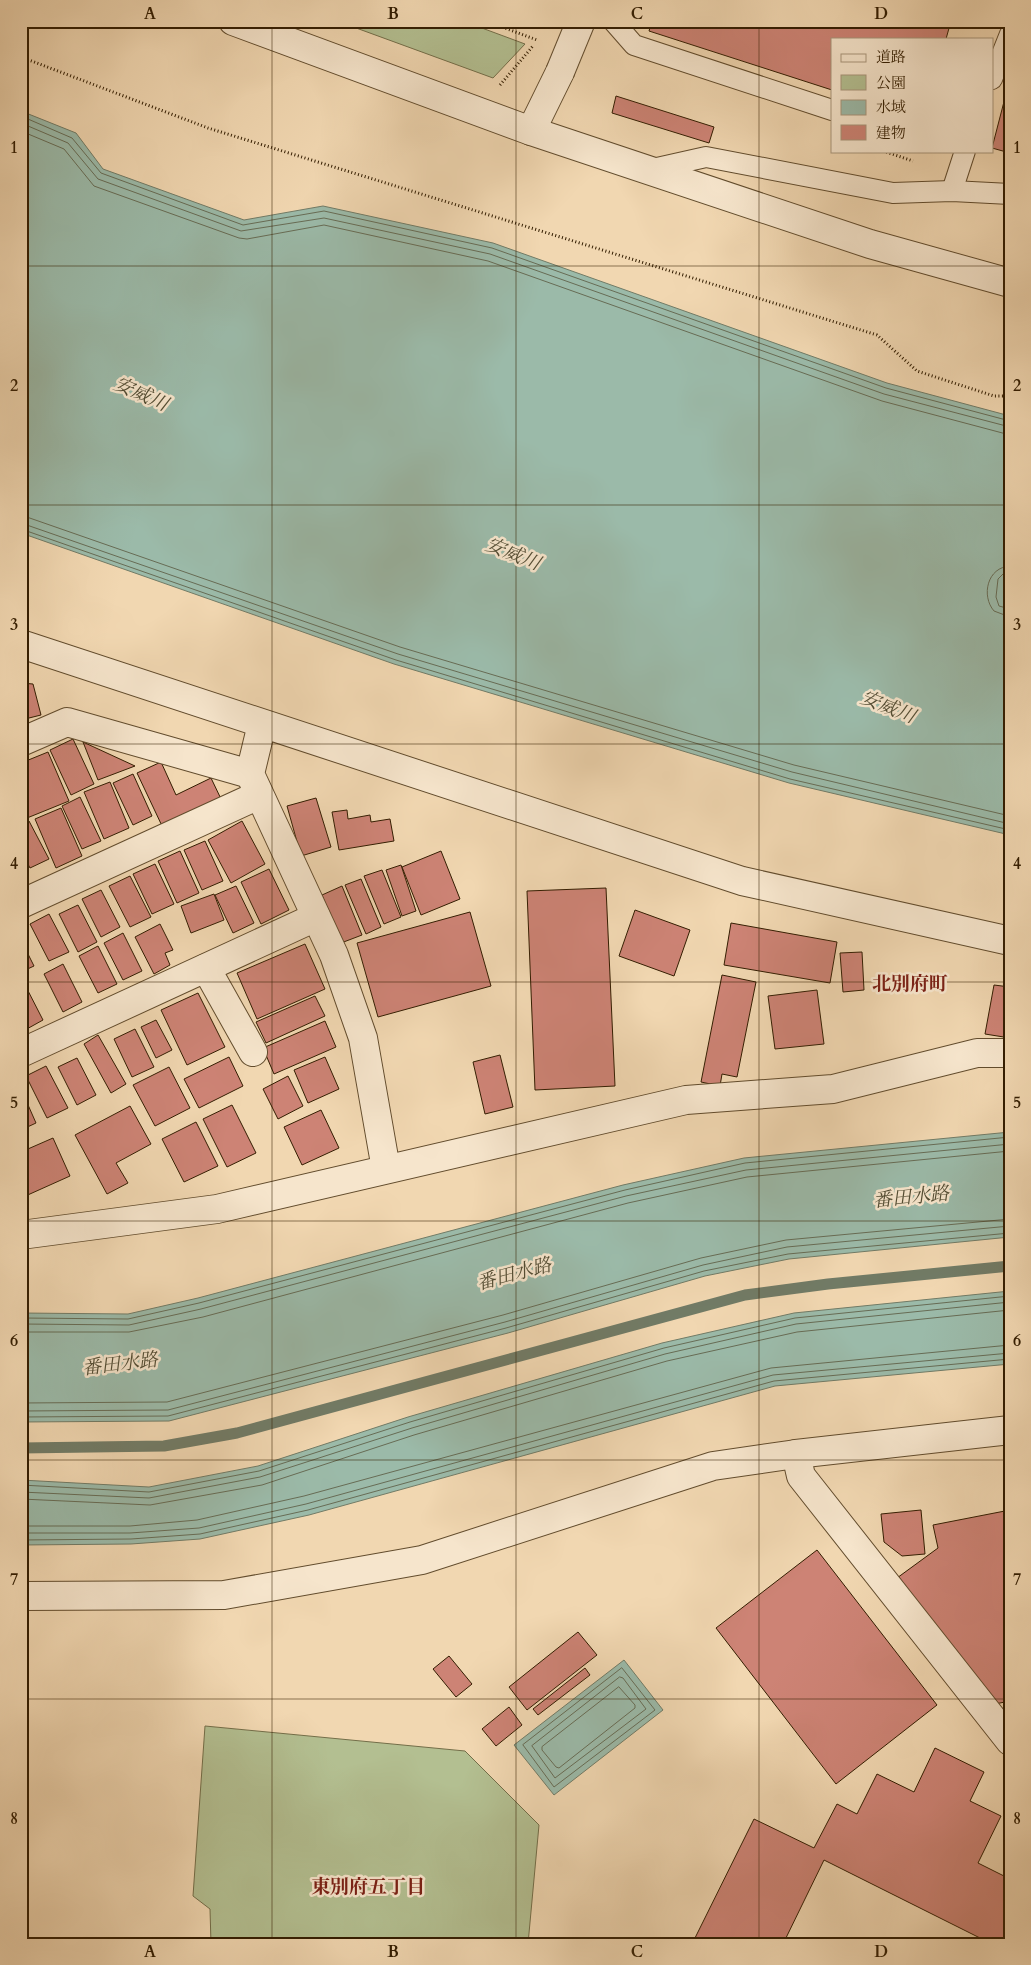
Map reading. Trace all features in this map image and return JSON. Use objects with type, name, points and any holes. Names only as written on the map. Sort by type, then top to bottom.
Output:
[{"type":"street","points":[[233,21],[531,131],[870,244],[1010,282]]},
{"type":"street","points":[[531,131],[560,72],[581,21]]},
{"type":"street","points":[[21,644],[742,881],[1010,941]]},
{"type":"street","points":[[21,742],[67,722],[255,784]]},
{"type":"street","points":[[262,724],[255,784],[334,955],[363,1038],[386,1170]]},
{"type":"street","points":[[21,904],[255,784]]},
{"type":"street","points":[[21,1053],[316,917]]},
{"type":"street","points":[[206,968],[252,1052]]},
{"type":"street","points":[[21,1236],[217,1209],[686,1100],[833,1089],[977,1053],[1010,1053]]},
{"type":"street","points":[[21,1596],[224,1595],[413,1562],[713,1466],[796,1454],[1010,1430]]},
{"type":"street","points":[[796,1454],[801,1476],[1010,1741]]},
{"type":"lane","points":[[613,21],[634,45],[831,110]]},
{"type":"lane","points":[[994,74],[1010,34]]},
{"type":"lane","points":[[952,191],[965,152]]},
{"type":"lane","points":[[648,170],[706,157],[893,193],[952,191],[1010,194]]},
{"type":"path","points":[[495,91],[538,40]]},
{"type":"path","points":[[21,57],[208,128],[877,335],[917,371],[994,396],[1010,396]]},
{"type":"green space","points":[[337,21],[463,21],[525,44],[493,78]]},
{"type":"green space","points":[[205,1726],[465,1751],[539,1825],[528,1944],[211,1944],[210,1909],[193,1896]]},
{"type":"water","name":"安威川","points":[[21,111],[76,133],[103,169],[244,220],[323,206],[493,243],[887,383],[1010,416],[1010,577],[1007,597],[1010,599],[1010,835],[789,783],[394,664],[21,533]]},
{"type":"water","name":"番田水路","points":[[1010,1132],[1010,1237],[789,1259],[705,1276],[508,1333],[169,1421],[21,1422],[21,1313],[128,1314],[198,1298],[623,1185],[744,1158]]},
{"type":"water","points":[[1010,1291],[1010,1364],[775,1386],[309,1515],[200,1539],[131,1544],[21,1545],[21,1480],[149,1487],[258,1466],[408,1417],[662,1343],[794,1313]]},
{"type":"water","points":[[624,1660],[663,1710],[554,1795],[514,1745]]},
{"type":"building","points":[[652,21],[951,21],[946,38],[831,38],[831,90],[649,31]]},
{"type":"building","points":[[1007,90],[1010,91],[1010,153],[994,149],[994,140]]},
{"type":"building","points":[[616,96],[714,127],[709,143],[612,113]]},
{"type":"building","points":[[21,683],[33,684],[41,715],[21,720]]},
{"type":"building","points":[[73,739],[94,784],[71,795],[50,750]]},
{"type":"building","points":[[83,742],[135,766],[98,780]]},
{"type":"building","points":[[48,752],[69,801],[27,818],[21,803],[21,763]]},
{"type":"building","points":[[161,762],[176,795],[211,778],[222,801],[163,828],[137,773]]},
{"type":"building","points":[[133,774],[152,816],[133,825],[113,783]]},
{"type":"building","points":[[110,782],[129,828],[104,839],[84,792]]},
{"type":"building","points":[[80,797],[101,841],[82,849],[62,806]]},
{"type":"building","points":[[316,798],[331,847],[301,856],[287,806]]},
{"type":"building","points":[[61,808],[82,856],[56,868],[35,819]]},
{"type":"building","points":[[347,810],[348,819],[370,815],[371,822],[390,819],[394,841],[339,850],[332,812]]},
{"type":"building","points":[[29,821],[49,859],[30,868],[21,851],[21,825]]},
{"type":"building","points":[[242,821],[265,864],[231,883],[208,840]]},
{"type":"building","points":[[205,841],[223,881],[202,890],[184,850]]},
{"type":"building","points":[[180,851],[199,893],[177,903],[158,861]]},
{"type":"building","points":[[441,851],[460,899],[421,915],[402,867]]},
{"type":"building","points":[[155,864],[174,904],[152,914],[133,874]]},
{"type":"building","points":[[401,865],[416,911],[402,916],[386,870]]},
{"type":"building","points":[[269,869],[289,910],[261,924],[241,882]]},
{"type":"building","points":[[382,870],[401,917],[384,924],[364,876]]},
{"type":"building","points":[[130,876],[151,917],[130,927],[109,886]]},
{"type":"building","points":[[361,879],[381,927],[366,934],[345,885]]},
{"type":"building","points":[[236,886],[254,923],[233,933],[215,895]]},
{"type":"building","points":[[342,886],[362,935],[341,943],[322,895]]},
{"type":"building","points":[[606,888],[615,1086],[535,1090],[527,891]]},
{"type":"building","points":[[101,890],[120,927],[101,937],[82,899]]},
{"type":"building","points":[[214,894],[224,920],[191,933],[181,906]]},
{"type":"building","points":[[78,905],[97,942],[78,952],[59,914]]},
{"type":"building","points":[[635,910],[690,930],[674,976],[619,956]]},
{"type":"building","points":[[470,912],[491,986],[378,1017],[357,943]]},
{"type":"building","points":[[49,914],[69,952],[49,961],[30,924]]},
{"type":"building","points":[[731,923],[837,942],[830,983],[724,965]]},
{"type":"building","points":[[160,924],[173,950],[165,953],[170,965],[154,974],[135,937]]},
{"type":"building","points":[[123,933],[142,971],[123,980],[104,943]]},
{"type":"building","points":[[21,940],[34,966],[21,972]]},
{"type":"building","points":[[305,944],[325,989],[257,1019],[237,973]]},
{"type":"building","points":[[98,946],[117,984],[98,993],[79,956]]},
{"type":"building","points":[[862,952],[864,990],[843,992],[840,953]]},
{"type":"building","points":[[63,964],[82,1002],[63,1012],[44,974]]},
{"type":"building","points":[[722,975],[756,982],[737,1077],[722,1074],[720,1086],[701,1082]]},
{"type":"building","points":[[24,983],[43,1020],[25,1030],[21,1023],[21,984]]},
{"type":"building","points":[[994,985],[1010,987],[1010,1038],[985,1034]]},
{"type":"building","points":[[817,990],[824,1044],[775,1049],[768,996]]},
{"type":"building","points":[[198,993],[225,1047],[187,1065],[161,1010]]},
{"type":"building","points":[[315,996],[325,1016],[266,1043],[256,1022]]},
{"type":"building","points":[[156,1020],[172,1050],[156,1058],[141,1027]]},
{"type":"building","points":[[325,1021],[336,1047],[274,1074],[263,1048]]},
{"type":"building","points":[[135,1029],[154,1067],[132,1077],[114,1039]]},
{"type":"building","points":[[98,1035],[126,1084],[111,1093],[84,1044]]},
{"type":"building","points":[[500,1055],[513,1107],[485,1114],[473,1062]]},
{"type":"building","points":[[229,1057],[243,1086],[199,1108],[184,1079]]},
{"type":"building","points":[[325,1057],[339,1089],[308,1103],[294,1070]]},
{"type":"building","points":[[77,1058],[96,1095],[77,1105],[58,1067]]},
{"type":"building","points":[[46,1066],[68,1108],[47,1118],[26,1076]]},
{"type":"building","points":[[169,1067],[190,1108],[155,1126],[133,1085]]},
{"type":"building","points":[[288,1076],[303,1106],[278,1119],[263,1089]]},
{"type":"building","points":[[21,1089],[36,1123],[21,1130]]},
{"type":"building","points":[[232,1105],[256,1153],[227,1167],[203,1119]]},
{"type":"building","points":[[130,1106],[151,1144],[116,1163],[128,1183],[107,1194],[75,1135]]},
{"type":"building","points":[[321,1110],[339,1148],[302,1165],[284,1127]]},
{"type":"building","points":[[196,1122],[218,1166],[184,1182],[162,1139]]},
{"type":"building","points":[[53,1138],[70,1176],[21,1198],[21,1152]]},
{"type":"building","points":[[921,1510],[925,1554],[902,1556],[884,1542],[881,1514]]},
{"type":"building","points":[[1010,1510],[1010,1701],[990,1705],[897,1578],[938,1548],[933,1525]]},
{"type":"building","points":[[817,1550],[937,1705],[836,1784],[716,1628]]},
{"type":"building","points":[[578,1632],[597,1655],[527,1710],[509,1687]]},
{"type":"building","points":[[449,1656],[472,1684],[456,1697],[433,1669]]},
{"type":"building","points":[[585,1668],[590,1675],[538,1715],[533,1709]]},
{"type":"building","points":[[509,1707],[522,1725],[496,1746],[482,1729]]},
{"type":"building","points":[[935,1748],[984,1772],[970,1801],[1001,1816],[978,1863],[1010,1879],[1010,1944],[992,1944],[824,1860],[783,1944],[692,1944],[754,1819],[814,1848],[837,1804],[857,1814],[877,1774],[914,1792]]},
{"type":"waterway","points":[[21,1448],[164,1446],[237,1433],[745,1295],[828,1284],[1010,1266]]},
{"type":"district","name":"北別府町","points":[[910,984]]},
{"type":"district","name":"東別府五丁目","points":[[368,1887]]}]
